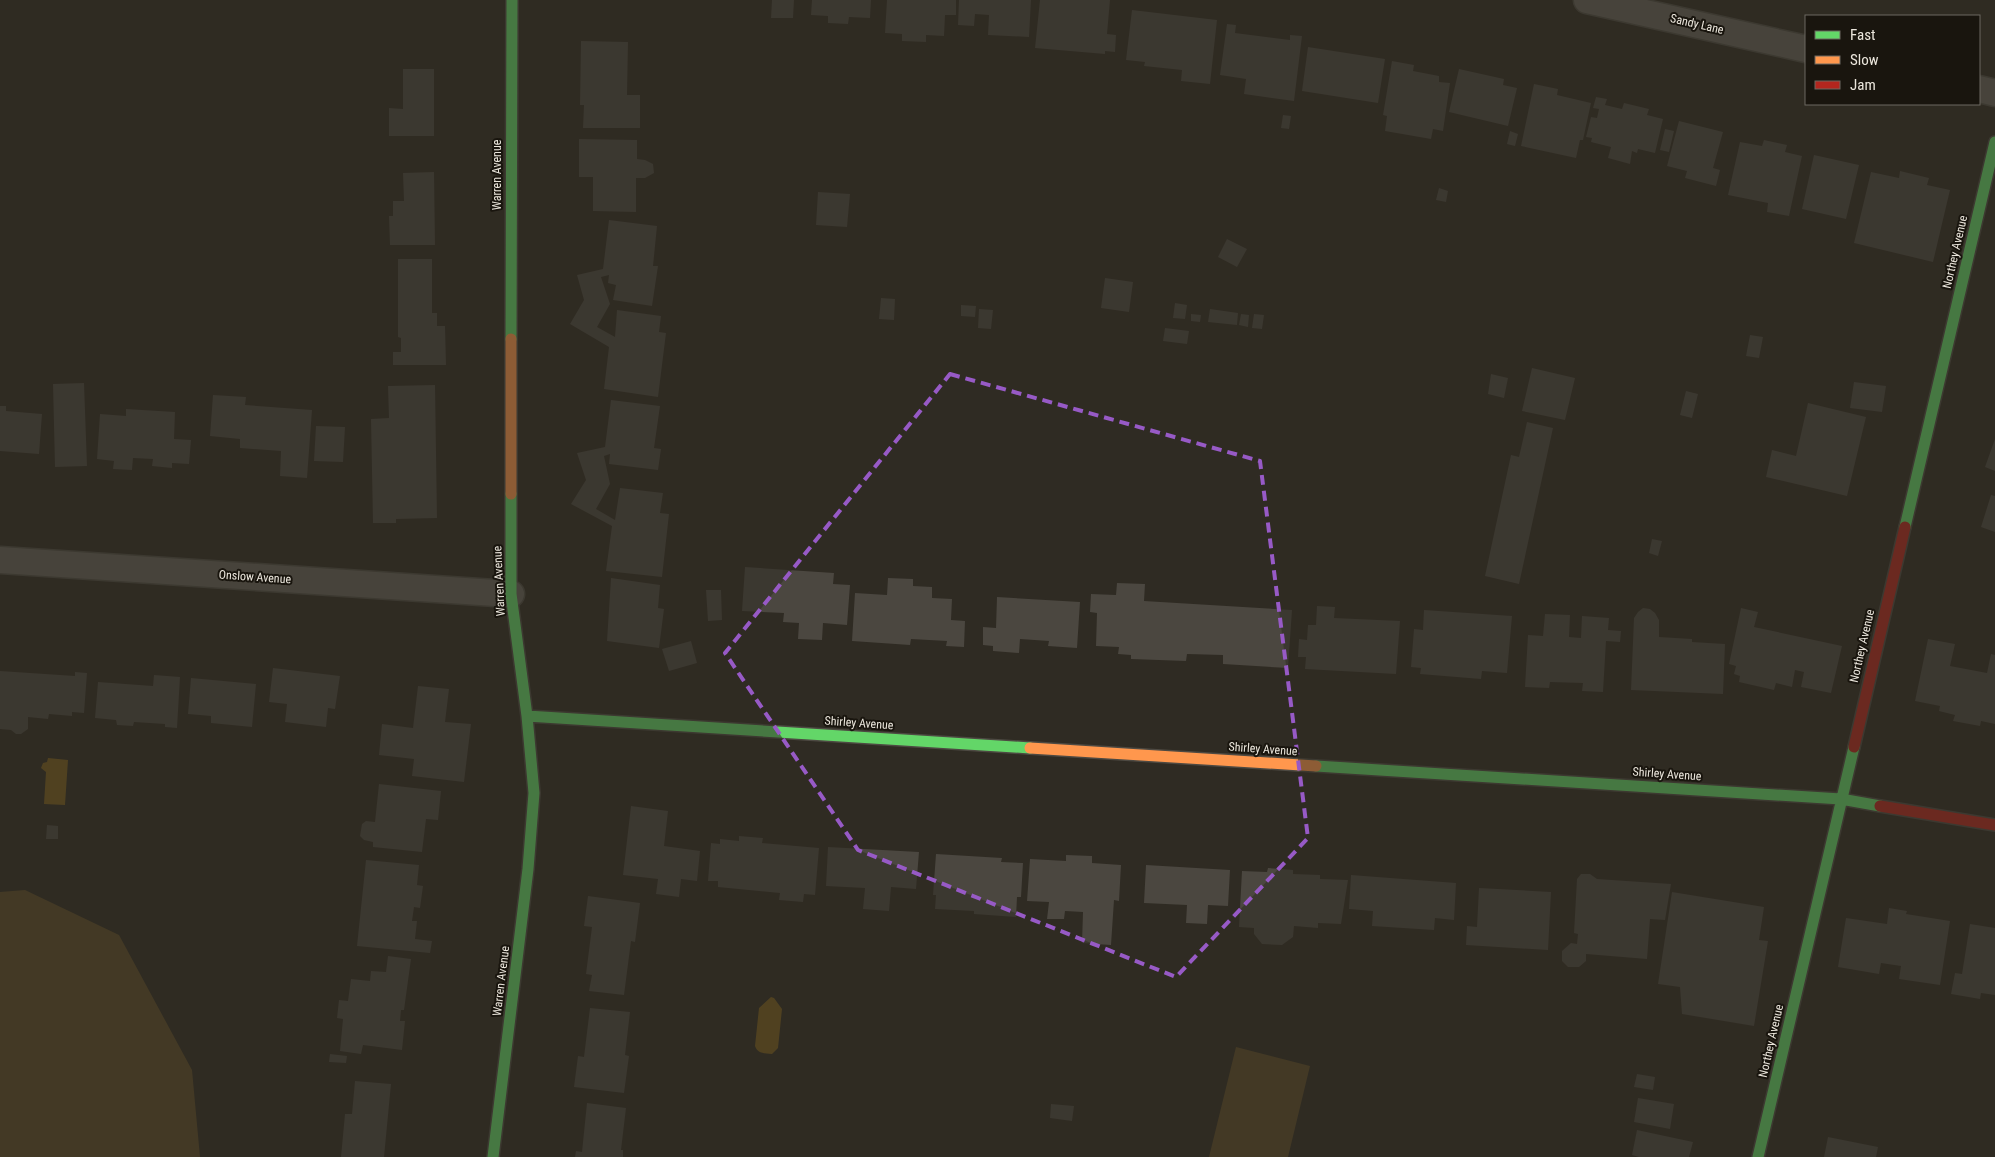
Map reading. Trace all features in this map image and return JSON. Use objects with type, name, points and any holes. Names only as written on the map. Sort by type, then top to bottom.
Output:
[{"type":"street","name":"Warren Avenue","points":[[493,1157],[529,860],[534,793],[527,716],[511,594],[512,0]]},
{"type":"street","name":"Sandy Lane","points":[[1587,0],[1805,49]]},
{"type":"street","points":[[1980,89],[1995,93]]},
{"type":"street","name":"Northey Avenue","points":[[1758,1157],[1995,142]]},
{"type":"street","name":"Onslow Avenue","points":[[0,560],[511,594]]},
{"type":"street","name":"Shirley Avenue","points":[[527,716],[1841,799],[1995,826]]},
{"type":"highlighted area","points":[[950,374],[1260,461],[1308,838],[1176,977],[858,850],[725,653]]},
{"type":"shaded area","points":[[48,758],[68,760],[65,805],[44,804],[46,772],[41,768]]},
{"type":"shaded area","points":[[25,890],[119,935],[192,1070],[200,1157],[0,1157],[0,892]]},
{"type":"shaded area","points":[[771,997],[774,998],[782,1009],[778,1048],[772,1054],[760,1052],[755,1046],[759,1008]]},
{"type":"shaded area","points":[[1236,1047],[1310,1066],[1288,1157],[1209,1157]]},
{"type":"building","points":[[772,0],[794,0],[793,18],[771,18]]},
{"type":"building","points":[[812,0],[871,0],[870,18],[849,17],[848,24],[828,23],[828,16],[811,15]]},
{"type":"building","points":[[887,0],[956,0],[956,15],[945,15],[944,36],[926,35],[926,42],[902,41],[902,34],[885,33]]},
{"type":"building","points":[[959,0],[1031,0],[1029,37],[988,35],[989,15],[975,14],[974,26],[958,25]]},
{"type":"building","points":[[1040,0],[1110,0],[1107,34],[1116,35],[1115,52],[1105,51],[1105,54],[1035,48]]},
{"type":"building","points":[[1132,10],[1217,20],[1210,84],[1181,81],[1182,70],[1144,66],[1145,62],[1126,60]]},
{"type":"building","points":[[1227,24],[1236,25],[1235,33],[1290,40],[1290,35],[1302,36],[1294,101],[1244,94],[1246,79],[1220,75]]},
{"type":"building","points":[[581,41],[628,42],[627,95],[640,95],[640,128],[583,128],[584,105],[580,105]]},
{"type":"building","points":[[1308,47],[1385,59],[1378,103],[1302,91]]},
{"type":"building","points":[[1392,61],[1414,65],[1413,71],[1439,76],[1439,82],[1450,83],[1443,131],[1433,129],[1431,139],[1385,131],[1387,116],[1383,115]]},
{"type":"building","points":[[403,69],[434,69],[434,136],[389,136],[389,108],[403,109]]},
{"type":"building","points":[[1459,69],[1504,79],[1503,85],[1517,88],[1508,126],[1449,112]]},
{"type":"building","points":[[1534,84],[1558,89],[1557,95],[1591,103],[1583,140],[1580,140],[1576,158],[1521,146]]},
{"type":"building","points":[[1596,97],[1607,99],[1605,105],[1622,109],[1624,103],[1649,109],[1647,115],[1663,119],[1655,153],[1638,149],[1637,153],[1632,151],[1630,164],[1608,158],[1611,147],[1591,142],[1592,138],[1586,137],[1591,117],[1597,118],[1599,109],[1593,108]]},
{"type":"building","points":[[1283,115],[1291,116],[1289,129],[1281,128]]},
{"type":"building","points":[[1679,121],[1723,132],[1713,168],[1720,170],[1716,186],[1685,178],[1687,171],[1667,166]]},
{"type":"building","points":[[1665,129],[1674,131],[1669,152],[1660,150]]},
{"type":"building","points":[[1510,131],[1518,134],[1515,146],[1507,144]]},
{"type":"building","points":[[579,139],[637,140],[637,159],[653,164],[654,173],[645,178],[636,178],[636,212],[593,211],[593,177],[579,177]]},
{"type":"building","points":[[1764,140],[1787,145],[1785,152],[1802,156],[1789,216],[1767,212],[1768,203],[1728,195],[1740,142],[1762,146]]},
{"type":"building","points":[[1814,155],[1859,165],[1846,219],[1802,209]]},
{"type":"building","points":[[1900,171],[1929,178],[1927,185],[1950,190],[1933,262],[1854,243],[1871,172],[1899,178]]},
{"type":"building","points":[[434,172],[435,245],[390,245],[389,216],[393,216],[393,201],[404,201],[403,173]]},
{"type":"building","points":[[1439,188],[1448,191],[1446,202],[1436,200]]},
{"type":"building","points":[[818,192],[850,194],[847,227],[816,225]]},
{"type":"building","points":[[609,220],[657,226],[653,266],[658,266],[652,306],[613,300],[616,285],[608,283],[609,275],[601,277],[610,304],[597,327],[615,337],[617,310],[661,316],[659,332],[666,333],[658,397],[604,389],[609,347],[570,324],[584,300],[577,275],[603,269]]},
{"type":"building","points":[[1227,239],[1247,249],[1237,267],[1218,257]]},
{"type":"building","points":[[398,259],[432,259],[432,313],[437,313],[437,326],[445,326],[446,365],[393,365],[393,352],[401,352],[401,338],[398,337]]},
{"type":"building","points":[[1105,278],[1133,282],[1129,312],[1101,308]]},
{"type":"building","points":[[881,298],[895,299],[894,320],[879,319]]},
{"type":"building","points":[[1175,303],[1187,305],[1185,319],[1173,318]]},
{"type":"building","points":[[961,305],[976,306],[975,317],[961,316]]},
{"type":"building","points":[[979,309],[993,310],[991,329],[978,328]]},
{"type":"building","points":[[1210,309],[1238,313],[1237,325],[1208,322]]},
{"type":"building","points":[[1191,314],[1201,315],[1200,322],[1191,321]]},
{"type":"building","points":[[1241,314],[1249,315],[1248,327],[1239,325]]},
{"type":"building","points":[[1254,314],[1264,315],[1262,329],[1252,328]]},
{"type":"building","points":[[1165,328],[1189,331],[1187,344],[1163,341]]},
{"type":"building","points":[[1750,335],[1763,337],[1759,358],[1746,356]]},
{"type":"building","points":[[1532,368],[1575,378],[1565,420],[1522,411]]},
{"type":"building","points":[[1491,374],[1508,378],[1504,398],[1488,394]]},
{"type":"building","points":[[1854,382],[1886,386],[1882,412],[1850,408]]},
{"type":"building","points":[[84,383],[87,466],[55,467],[53,384]]},
{"type":"building","points":[[435,385],[437,518],[396,519],[396,523],[373,523],[371,419],[389,418],[388,386]]},
{"type":"building","points":[[1686,391],[1698,394],[1692,418],[1680,415]]},
{"type":"building","points":[[213,395],[246,397],[245,405],[312,410],[307,478],[280,476],[281,451],[240,448],[240,439],[210,436]]},
{"type":"building","points":[[611,400],[660,406],[654,448],[661,449],[658,470],[609,464],[610,454],[604,456],[610,484],[596,509],[615,520],[620,488],[663,493],[660,513],[669,514],[662,577],[606,571],[612,526],[571,504],[586,480],[577,453],[605,447]]},
{"type":"building","points":[[1808,403],[1866,417],[1847,496],[1766,477],[1772,450],[1796,456]]},
{"type":"building","points":[[0,406],[6,406],[6,411],[42,414],[39,454],[0,451]]},
{"type":"building","points":[[126,409],[175,412],[174,439],[191,440],[189,464],[172,463],[172,468],[152,466],[153,459],[133,458],[132,470],[113,469],[114,461],[97,459],[100,414],[126,416]]},
{"type":"building","points":[[1527,422],[1553,428],[1519,584],[1485,576],[1511,455],[1519,457]]},
{"type":"building","points":[[316,426],[345,427],[343,462],[314,461]]},
{"type":"building","points":[[1995,439],[1995,471],[1985,467]]},
{"type":"building","points":[[1991,495],[1995,496],[1995,532],[1981,527]]},
{"type":"building","points":[[1652,539],[1662,541],[1658,556],[1649,553]]},
{"type":"building","points":[[745,567],[834,573],[833,584],[850,585],[847,625],[823,623],[822,640],[798,639],[799,623],[783,622],[784,613],[742,611]]},
{"type":"building","points":[[611,578],[660,585],[658,608],[664,609],[659,648],[607,641]]},
{"type":"building","points":[[888,578],[913,579],[913,586],[932,587],[932,598],[952,599],[951,620],[965,621],[964,647],[946,646],[947,641],[911,639],[910,645],[852,641],[855,593],[887,595]]},
{"type":"building","points":[[1117,583],[1145,584],[1144,601],[1292,610],[1288,668],[1223,664],[1223,655],[1187,654],[1186,661],[1131,659],[1131,655],[1118,654],[1119,647],[1096,646],[1097,613],[1090,612],[1091,594],[1116,595]]},
{"type":"building","points":[[706,590],[721,590],[722,620],[708,621]]},
{"type":"building","points":[[997,597],[1080,602],[1077,648],[1048,646],[1049,641],[1020,639],[1019,653],[993,651],[993,646],[983,645],[983,627],[996,628]]},
{"type":"building","points":[[1317,606],[1335,607],[1334,618],[1400,621],[1396,674],[1305,669],[1306,657],[1298,657],[1299,639],[1307,640],[1308,625],[1316,625]]},
{"type":"building","points":[[1643,608],[1650,609],[1659,620],[1659,637],[1725,644],[1723,694],[1631,690],[1634,618]]},
{"type":"building","points":[[1741,608],[1758,612],[1754,627],[1842,646],[1831,693],[1801,687],[1804,672],[1795,670],[1792,687],[1776,683],[1774,690],[1739,682],[1740,676],[1734,674],[1736,666],[1729,664]]},
{"type":"building","points":[[1424,610],[1512,616],[1507,673],[1482,671],[1481,679],[1420,674],[1421,668],[1411,667],[1414,629],[1423,630]]},
{"type":"building","points":[[1545,614],[1570,615],[1569,637],[1581,638],[1582,616],[1609,618],[1608,630],[1621,631],[1620,642],[1606,641],[1603,692],[1582,691],[1583,683],[1550,682],[1549,688],[1525,687],[1528,635],[1543,636]]},
{"type":"building","points":[[1928,639],[1955,644],[1950,666],[1987,673],[1991,654],[1995,655],[1995,724],[1981,721],[1980,726],[1953,721],[1955,715],[1939,711],[1940,706],[1915,701]]},
{"type":"building","points":[[691,641],[697,663],[669,671],[662,649]]},
{"type":"building","points":[[273,668],[340,676],[335,709],[328,708],[326,727],[285,722],[287,704],[269,702]]},
{"type":"building","points":[[0,671],[75,676],[75,672],[87,673],[84,713],[72,712],[72,716],[49,714],[48,719],[28,717],[28,729],[21,734],[16,734],[11,730],[0,729]]},
{"type":"building","points":[[154,675],[180,677],[177,728],[165,727],[165,724],[134,722],[133,726],[117,725],[116,720],[95,718],[98,682],[153,686]]},
{"type":"building","points":[[191,678],[256,684],[252,727],[211,723],[211,716],[188,714]]},
{"type":"building","points":[[418,686],[449,689],[445,722],[471,724],[464,782],[412,776],[414,759],[379,755],[382,724],[413,728]]},
{"type":"building","points":[[379,784],[441,791],[438,820],[426,819],[422,852],[373,847],[373,842],[364,840],[360,836],[362,824],[366,821],[375,822]]},
{"type":"building","points":[[631,806],[668,811],[664,846],[700,851],[697,881],[681,879],[679,897],[656,894],[658,879],[623,875]]},
{"type":"building","points":[[47,825],[58,826],[58,839],[46,839]]},
{"type":"building","points":[[739,836],[763,838],[762,843],[819,848],[815,895],[804,894],[803,902],[779,900],[780,893],[718,887],[718,881],[708,881],[711,843],[720,844],[720,839],[739,841]]},
{"type":"building","points":[[828,847],[919,852],[916,889],[891,887],[889,911],[863,909],[865,888],[826,886]]},
{"type":"building","points":[[936,854],[1002,858],[1001,862],[1023,863],[1021,897],[1017,897],[1016,917],[974,914],[974,911],[935,909],[936,895],[933,895]]},
{"type":"building","points":[[1066,855],[1092,856],[1092,863],[1121,865],[1119,901],[1114,900],[1111,945],[1082,943],[1083,912],[1065,911],[1064,919],[1047,919],[1049,902],[1027,901],[1030,859],[1066,861]]},
{"type":"building","points":[[366,860],[419,865],[417,885],[423,886],[420,908],[414,907],[412,921],[417,921],[415,939],[432,941],[430,953],[357,946]]},
{"type":"building","points":[[1146,865],[1230,870],[1228,906],[1208,905],[1207,924],[1186,923],[1187,905],[1144,903]]},
{"type":"building","points":[[1268,868],[1293,870],[1293,874],[1320,875],[1320,879],[1348,880],[1341,924],[1318,923],[1318,928],[1294,926],[1293,937],[1282,945],[1262,944],[1254,934],[1254,928],[1239,927],[1242,871],[1267,872]]},
{"type":"building","points":[[1581,874],[1590,874],[1597,879],[1671,884],[1665,920],[1650,919],[1647,959],[1586,954],[1586,961],[1579,967],[1568,967],[1562,961],[1562,951],[1571,943],[1577,944],[1578,934],[1574,933],[1577,879]]},
{"type":"building","points":[[1351,875],[1456,883],[1454,920],[1435,918],[1434,930],[1372,926],[1373,911],[1349,909]]},
{"type":"building","points":[[1479,888],[1551,892],[1548,950],[1466,945],[1467,926],[1477,927]]},
{"type":"building","points":[[1672,892],[1764,907],[1759,940],[1768,941],[1754,1026],[1682,1014],[1680,987],[1658,984]]},
{"type":"building","points":[[588,896],[640,903],[635,942],[631,941],[624,995],[589,991],[592,975],[586,974],[592,927],[584,926]]},
{"type":"building","points":[[1889,908],[1907,911],[1906,914],[1950,921],[1940,985],[1899,979],[1901,966],[1881,963],[1879,974],[1838,967],[1846,918],[1887,924]]},
{"type":"building","points":[[1970,924],[1995,928],[1995,995],[1981,993],[1980,999],[1951,994],[1955,973],[1962,974]]},
{"type":"building","points":[[388,956],[411,959],[404,1010],[401,1010],[400,1021],[405,1021],[402,1050],[363,1045],[361,1054],[340,1051],[343,1019],[337,1018],[339,1000],[348,1001],[351,979],[370,981],[371,971],[386,972]]},
{"type":"building","points":[[590,1008],[630,1012],[625,1055],[629,1056],[624,1093],[574,1087],[578,1056],[584,1057]]},
{"type":"building","points":[[330,1054],[347,1056],[346,1063],[329,1062]]},
{"type":"building","points":[[1637,1074],[1655,1077],[1653,1090],[1634,1087]]},
{"type":"building","points":[[355,1081],[391,1084],[384,1157],[341,1157],[345,1114],[352,1114]]},
{"type":"building","points":[[1638,1098],[1674,1104],[1670,1129],[1634,1122]]},
{"type":"building","points":[[587,1103],[626,1108],[621,1150],[623,1150],[623,1157],[575,1157],[576,1151],[582,1152]]},
{"type":"building","points":[[1051,1104],[1074,1106],[1072,1121],[1050,1118]]},
{"type":"building","points":[[1637,1130],[1693,1142],[1689,1157],[1639,1157],[1632,1155]]},
{"type":"building","points":[[1828,1137],[1878,1147],[1876,1157],[1824,1157]]},
{"type":"traffic: fast","points":[[511,339],[512,0]]},
{"type":"traffic: fast","points":[[1905,527],[1995,142]]},
{"type":"traffic: fast","points":[[493,1157],[528,869],[534,793],[527,716],[511,594],[511,494]]},
{"type":"traffic: fast","points":[[527,716],[1030,748]]},
{"type":"traffic: fast","points":[[1758,1157],[1854,747]]},
{"type":"traffic: fast","points":[[1316,766],[1841,799],[1880,806]]},
{"type":"traffic: slow","points":[[511,339],[511,494]]},
{"type":"traffic: slow","points":[[1030,748],[1316,766]]},
{"type":"traffic: jam","points":[[1854,747],[1905,527]]},
{"type":"traffic: jam","points":[[1880,806],[1995,825]]}]
